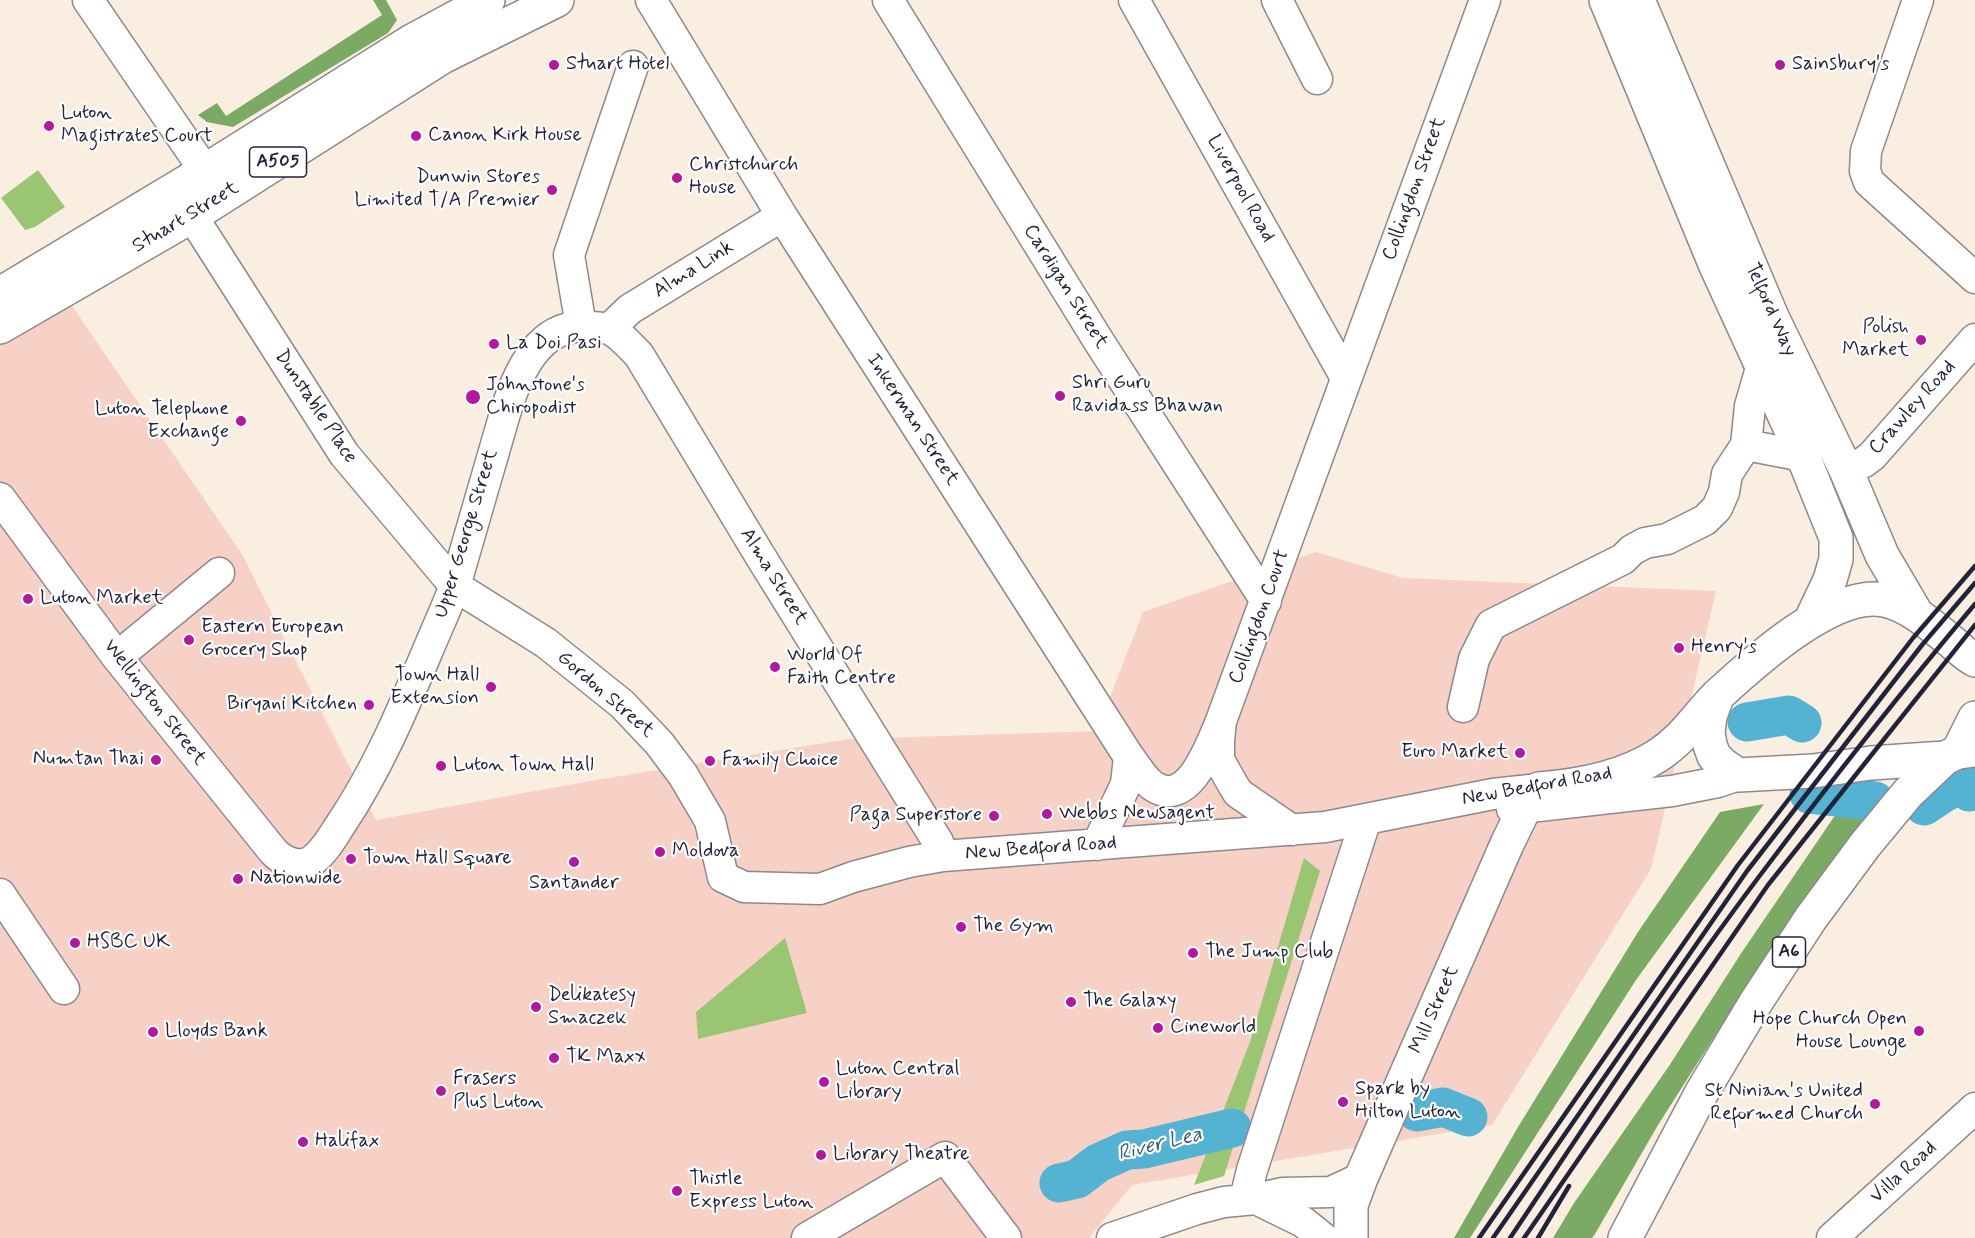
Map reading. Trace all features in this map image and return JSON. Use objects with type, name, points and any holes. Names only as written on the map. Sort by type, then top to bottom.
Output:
[{"type":"highway","name":"Stuart Street","points":[[0,294],[205,171],[402,47],[488,0]]},
{"type":"highway","name":"Stuart Street","points":[[0,327],[192,216],[442,57],[557,0]]},
{"type":"highway","name":"Telford Way","points":[[1606,0],[1716,266],[1803,456],[1836,538],[1836,559],[1830,580],[1810,621]]},
{"type":"highway","name":"Telford Way","points":[[1638,0],[1772,317],[1846,470],[1882,555],[1916,613]]},
{"type":"highway","name":"New Bedford Road","points":[[1532,798],[1639,767],[1684,736],[1717,696],[1766,654],[1810,621],[1844,604],[1867,598],[1885,600],[1916,613]]},
{"type":"highway","points":[[1916,613],[1974,663]]},
{"type":"highway","points":[[1717,696],[1710,716],[1708,732],[1710,745],[1714,756],[1722,765],[1738,775],[1813,771],[1959,754],[1975,718]]},
{"type":"highway","name":"A6","points":[[1625,1238],[1702,1092],[1756,1002],[1811,918],[1865,845],[1908,793],[1959,754]]},
{"type":"highway","name":"Mill Street","points":[[1351,1238],[1356,1191],[1507,844],[1532,798]]},
{"type":"street","points":[[88,0],[205,171]]},
{"type":"street","name":"Inkerman Street","points":[[651,0],[782,216],[1129,757],[1151,784],[1159,789],[1179,788],[1189,783],[1202,762],[1221,721]]},
{"type":"street","name":"Cardigan Street","points":[[888,0],[1098,340],[1266,601]]},
{"type":"street","name":"Liverpool Road","points":[[1134,0],[1346,378]]},
{"type":"street","points":[[1277,0],[1317,79]]},
{"type":"street","name":"Collingdon Street","points":[[1346,378],[1485,0]]},
{"type":"street","points":[[1918,0],[1866,151],[1865,171],[1869,182],[1975,278]]},
{"type":"street","points":[[595,327],[569,255],[633,66]]},
{"type":"street","name":"Dunstable Place","points":[[192,216],[344,454],[455,586]]},
{"type":"street","name":"Alma Link","points":[[595,327],[630,309],[782,216]]},
{"type":"street","name":"Upper George Street","points":[[328,844],[362,793],[375,767],[455,586],[513,387],[525,363],[539,344],[562,330],[595,327]]},
{"type":"street","name":"Alma Street","points":[[595,327],[625,340],[639,355],[759,554],[938,842],[943,856]]},
{"type":"street","name":"Crawley Road","points":[[1846,470],[1872,456],[1975,339]]},
{"type":"street","points":[[1463,707],[1474,659],[1491,625],[1623,558],[1645,543],[1667,539],[1705,520],[1718,508],[1727,474],[1746,445],[1750,406],[1761,368]]},
{"type":"street","name":"Collingdon Court","points":[[1292,830],[1238,794],[1219,760],[1221,721],[1346,378]]},
{"type":"street","points":[[1746,445],[1803,456]]},
{"type":"street","name":"Wellington Street","points":[[0,498],[117,657],[280,859],[289,863],[301,864],[312,861],[328,844]]},
{"type":"street","points":[[117,657],[219,573]]},
{"type":"street","name":"Gordon Street","points":[[455,586],[546,644],[622,704],[659,743],[683,775],[710,821],[723,877]]},
{"type":"street","points":[[1097,845],[1126,784],[1129,757]]},
{"type":"street","name":"New Bedford Road","points":[[723,877],[744,887],[820,889],[853,877],[909,862],[943,856],[1325,827],[1493,794],[1532,798],[1672,791],[1718,782],[1738,775]]},
{"type":"street","points":[[1251,1199],[1252,1170],[1366,819]]},
{"type":"street","points":[[0,894],[64,989]]},
{"type":"street","name":"Villa Road","points":[[1832,1238],[1975,1108]]},
{"type":"street","points":[[807,1238],[945,1157],[1006,1238]]},
{"type":"street","points":[[1112,1238],[1197,1209],[1282,1193],[1356,1191],[1334,1238]]},
{"type":"street","points":[[1251,1199],[1303,1222],[1323,1238]]},
{"type":"shaded area","points":[[55,281],[243,556],[376,820],[590,781],[849,739],[1097,731],[1143,612],[1316,552],[1403,578],[1716,591],[1651,869],[1492,1125],[1132,1185],[1089,1238],[0,1238],[0,312]]},
{"type":"green space","points":[[373,0],[386,0],[397,20],[388,33],[233,127],[207,122],[198,115],[217,103],[226,116],[382,15]]},
{"type":"green space","points":[[38,170],[65,207],[35,227],[25,230],[1,198]]},
{"type":"green space","points":[[1893,789],[1867,818],[1744,990],[1658,1125],[1592,1238],[1553,1238],[1574,1203],[1669,1066],[1742,952],[1851,792]]},
{"type":"green space","points":[[1764,804],[1636,980],[1470,1238],[1454,1238],[1518,1127],[1638,932],[1720,812]]},
{"type":"green space","points":[[1304,858],[1320,871],[1224,1176],[1194,1185],[1250,1042]]},
{"type":"green space","points":[[785,938],[807,1013],[698,1039],[696,1012]]},
{"type":"waterway","name":"River Lea","points":[[1747,722],[1789,715],[1802,723]]},
{"type":"waterway","name":"River Lea","points":[[1924,806],[1945,792],[1968,782],[1969,792],[1975,791]]},
{"type":"waterway","name":"River Lea","points":[[1809,794],[1875,801]]},
{"type":"waterway","name":"River Lea","points":[[1417,1112],[1443,1107],[1468,1117]]},
{"type":"waterway","name":"River Lea","points":[[1059,1183],[1077,1179],[1098,1163],[1127,1150],[1144,1149],[1232,1128]]},
{"type":"railway","points":[[1479,1238],[1738,865],[1913,638],[1975,566]]},
{"type":"railway","points":[[1493,1238],[1747,871],[1922,645],[1975,583]]},
{"type":"railway","points":[[1510,1238],[1631,1056],[1725,922],[1919,671],[1975,604]]},
{"type":"railway","points":[[1524,1238],[1768,885],[1975,625]]},
{"type":"railway","points":[[1538,1238],[1569,1186]]},
{"type":"place","name":"Stuart Hotel","points":[[554,65]]},
{"type":"place","name":"Sainsbury's","points":[[1780,65]]},
{"type":"place","name":"Luton Magistrates Court","points":[[49,126]]},
{"type":"place","name":"Canon Kirk House","points":[[416,136]]},
{"type":"place","name":"Christchurch House","points":[[677,178]]},
{"type":"place","name":"Dunwin Stores Limited T/A Premier","points":[[552,190]]},
{"type":"place","name":"Polish Market","points":[[1921,340]]},
{"type":"place","name":"La Doi Pasi","points":[[494,344]]},
{"type":"place","name":"Shri Guru Ravidass Bhawan","points":[[1060,396]]},
{"type":"place","name":"Johnstone's Chiropodist","points":[[473,397]]},
{"type":"place","name":"Luton Telephone Exchange","points":[[241,421]]},
{"type":"place","name":"Luton Market","points":[[28,599]]},
{"type":"place","name":"Eastern European Grocery Shop","points":[[189,640]]},
{"type":"place","name":"Henry's","points":[[1679,648]]},
{"type":"place","name":"World Of Faith Centre","points":[[775,667]]},
{"type":"place","name":"Town Hall Extension","points":[[491,687]]},
{"type":"place","name":"Biryani Kitchen","points":[[369,705]]},
{"type":"place","name":"Euro Market","points":[[1520,753]]},
{"type":"place","name":"Numtan Thai","points":[[156,760]]},
{"type":"place","name":"Family Choice","points":[[710,761]]},
{"type":"place","name":"Luton Town Hall","points":[[441,766]]},
{"type":"place","name":"Webbs Newsagent","points":[[1047,814]]},
{"type":"place","name":"Paga Superstore","points":[[994,816]]},
{"type":"place","name":"Moldova","points":[[660,852]]},
{"type":"place","name":"Town Hall Square","points":[[351,859]]},
{"type":"place","name":"Santander","points":[[574,862]]},
{"type":"place","name":"Nationwide","points":[[238,879]]},
{"type":"place","name":"The Gym","points":[[961,927]]},
{"type":"place","name":"HSBC UK","points":[[75,943]]},
{"type":"place","name":"The Jump Club","points":[[1193,953]]},
{"type":"place","name":"The Galaxy","points":[[1071,1002]]},
{"type":"place","name":"Delikatesy Smaczek","points":[[536,1007]]},
{"type":"place","name":"Cineworld","points":[[1158,1028]]},
{"type":"place","name":"Hope Church Open House Lounge","points":[[1919,1031]]},
{"type":"place","name":"Lloyds Bank","points":[[153,1032]]},
{"type":"place","name":"TK Maxx","points":[[554,1058]]},
{"type":"place","name":"Luton Central Library","points":[[824,1082]]},
{"type":"place","name":"Frasers Plus Luton","points":[[441,1091]]},
{"type":"place","name":"Spark by Hilton Luton","points":[[1343,1102]]},
{"type":"place","name":"St Ninian's United Reformed Church","points":[[1875,1104]]},
{"type":"place","name":"Halifax","points":[[303,1142]]},
{"type":"place","name":"Library Theatre","points":[[821,1155]]},
{"type":"place","name":"Thistle Express Luton","points":[[677,1191]]}]
